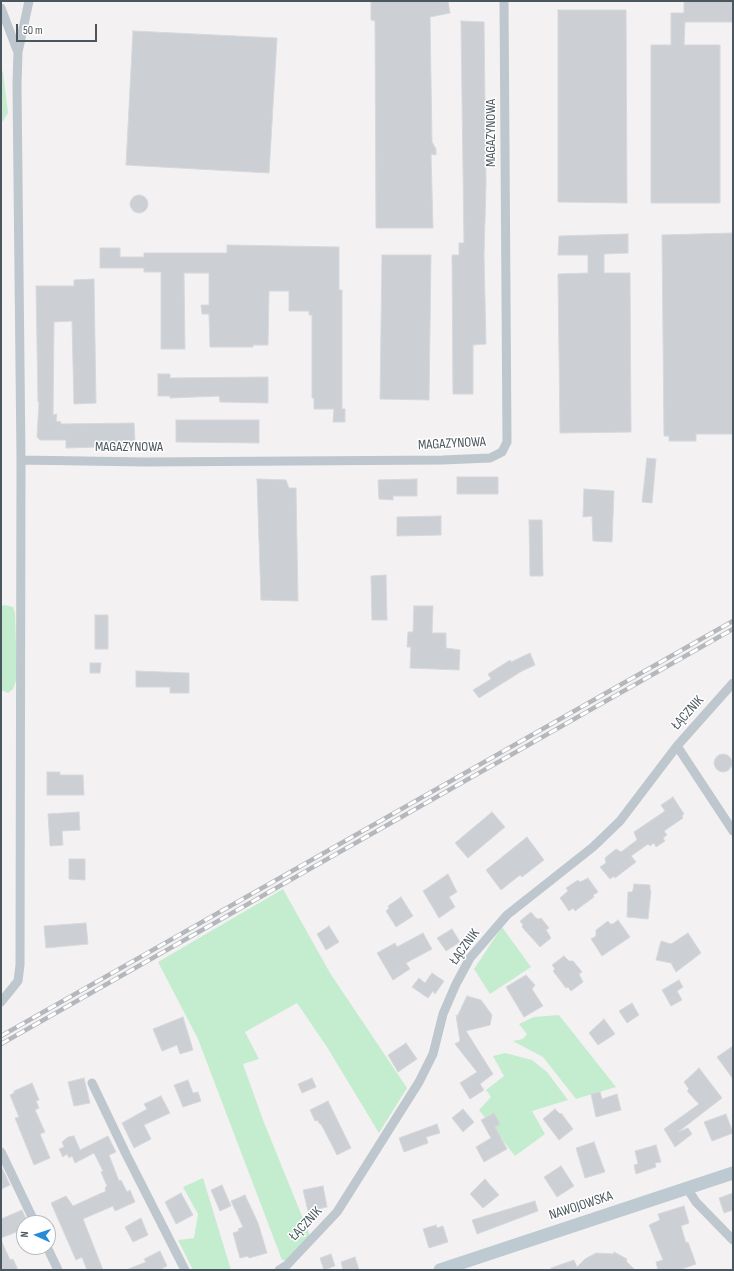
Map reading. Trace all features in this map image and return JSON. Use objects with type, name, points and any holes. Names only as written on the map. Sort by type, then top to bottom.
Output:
[{"type":"street","name":"MAGAZYNOWA","points":[[21,460],[145,462],[443,460],[490,458],[502,452],[508,442],[504,1]]},
{"type":"street","points":[[1,1002],[18,981],[20,965],[21,460],[18,52],[27,2]]},
{"type":"street","points":[[3,6],[18,52]]},
{"type":"street","name":"ŁĄCZNIK","points":[[279,1270],[287,1264],[337,1212],[419,1082],[432,1054],[443,1014],[456,984],[470,958],[507,915],[593,847],[620,821],[677,746],[733,683]]},
{"type":"street","points":[[677,746],[733,831]]},
{"type":"street","points":[[92,1083],[185,1270]]},
{"type":"street","points":[[1,1152],[31,1215]]},
{"type":"street","name":"NAWOJOWSKA","points":[[440,1270],[733,1173]]},
{"type":"street","points":[[687,1188],[696,1202],[733,1240]]},
{"type":"street","points":[[51,1255],[58,1270]]},
{"type":"green space","points":[[1,69],[3,72],[8,113],[1,124]]},
{"type":"green space","points":[[5,605],[13,607],[15,613],[17,678],[13,689],[8,693],[1,690],[1,606]]},
{"type":"green space","points":[[283,889],[330,973],[407,1088],[379,1133],[327,1047],[297,1003],[245,1032],[259,1059],[243,1064],[263,1120],[310,1236],[288,1261],[282,1260],[198,1039],[158,962]]},
{"type":"green space","points":[[502,927],[531,967],[490,994],[474,969]]},
{"type":"green space","points":[[559,1015],[616,1087],[576,1099],[543,1057],[513,1041],[523,1039],[527,1034],[519,1024],[534,1017]]},
{"type":"green space","points":[[505,1053],[532,1060],[547,1072],[568,1100],[532,1111],[545,1134],[515,1156],[479,1110],[491,1097],[486,1090],[504,1076],[493,1056]]},
{"type":"green space","points":[[203,1178],[231,1270],[193,1270],[178,1240],[194,1238],[198,1214],[183,1187]]},
{"type":"building","points":[[371,1],[448,1],[450,13],[430,17],[432,142],[436,149],[436,155],[431,154],[433,228],[376,228],[375,21],[371,20]]},
{"type":"building","points":[[684,1],[733,1],[733,22],[685,22],[684,45],[720,45],[720,203],[651,203],[651,45],[671,45],[671,13],[684,13]]},
{"type":"building","points":[[558,10],[626,10],[627,203],[558,202]]},
{"type":"building","points":[[461,21],[484,22],[486,184],[484,255],[486,344],[473,345],[473,394],[453,394],[452,255],[459,255],[459,243],[464,243]]},
{"type":"building","points":[[133,31],[277,38],[269,173],[126,165]]},
{"type":"building","points":[[139,195],[145,198],[148,204],[145,210],[139,213],[133,210],[130,204],[133,198]]},
{"type":"building","points":[[733,233],[733,434],[696,434],[696,441],[669,441],[669,436],[664,436],[662,235]]},
{"type":"building","points":[[628,234],[628,253],[604,254],[604,273],[630,273],[631,432],[560,433],[558,274],[588,273],[588,255],[558,255],[559,236]]},
{"type":"building","points":[[227,245],[339,247],[339,290],[342,290],[342,409],[345,409],[345,422],[333,422],[334,409],[314,409],[314,398],[312,398],[312,315],[309,315],[309,311],[289,311],[289,291],[269,291],[268,345],[253,345],[253,347],[210,347],[209,314],[202,314],[201,305],[209,305],[209,273],[184,273],[185,349],[161,349],[161,272],[144,272],[144,268],[100,268],[100,248],[120,248],[120,257],[144,257],[144,253],[227,253]]},
{"type":"building","points":[[382,255],[431,255],[429,400],[380,399]]},
{"type":"building","points":[[94,279],[96,403],[74,404],[72,321],[54,322],[53,415],[57,414],[56,421],[61,422],[61,424],[134,423],[135,442],[128,443],[128,449],[97,450],[97,447],[66,448],[66,440],[40,440],[37,437],[39,402],[36,286],[74,286],[74,280]]},
{"type":"building","points":[[158,374],[170,374],[170,378],[268,377],[268,403],[220,402],[219,396],[170,398],[170,396],[158,396]]},
{"type":"building","points":[[176,420],[259,420],[259,443],[176,442]]},
{"type":"building","points":[[647,458],[656,459],[652,503],[642,502]]},
{"type":"building","points":[[457,477],[498,477],[498,494],[457,494]]},
{"type":"building","points":[[257,479],[286,480],[289,488],[296,488],[298,601],[261,600]]},
{"type":"building","points":[[417,479],[417,496],[393,496],[393,500],[379,499],[378,480]]},
{"type":"building","points":[[584,489],[614,491],[612,542],[593,541],[592,516],[583,517]]},
{"type":"building","points":[[441,516],[441,535],[397,536],[397,517]]},
{"type":"building","points":[[529,520],[542,520],[543,576],[530,576]]},
{"type":"building","points":[[386,575],[387,620],[372,620],[371,576]]},
{"type":"building","points":[[414,606],[433,606],[432,633],[446,633],[446,648],[460,650],[459,670],[410,668],[411,647],[407,647],[408,632],[413,632]]},
{"type":"building","points":[[95,615],[108,615],[108,649],[95,649]]},
{"type":"building","points":[[530,653],[535,665],[522,671],[479,698],[473,690],[491,679],[488,674],[510,660],[511,662]]},
{"type":"building","points":[[90,663],[101,663],[100,673],[90,673]]},
{"type":"building","points":[[136,671],[189,673],[189,693],[170,693],[170,687],[136,687]]},
{"type":"building","points":[[723,754],[729,757],[732,763],[729,769],[723,772],[717,769],[714,763],[717,757]]},
{"type":"building","points":[[47,772],[60,772],[60,775],[83,775],[84,795],[47,795]]},
{"type":"building","points":[[673,797],[684,814],[682,816],[683,818],[664,831],[667,835],[663,838],[665,841],[656,847],[654,843],[650,846],[648,844],[631,856],[636,862],[615,878],[614,876],[610,879],[600,867],[606,863],[605,858],[616,849],[621,852],[637,840],[634,832],[665,811],[661,805]]},
{"type":"building","points":[[79,812],[80,830],[62,831],[63,845],[50,846],[48,814]]},
{"type":"building","points":[[492,812],[505,827],[468,858],[455,843]]},
{"type":"building","points":[[527,837],[544,860],[522,877],[520,875],[501,890],[486,870]]},
{"type":"building","points":[[69,859],[85,859],[85,880],[69,879]]},
{"type":"building","points":[[448,874],[457,892],[449,897],[455,907],[439,918],[423,891]]},
{"type":"building","points":[[588,878],[598,892],[593,895],[594,897],[575,911],[573,908],[569,911],[560,898],[568,891],[566,888],[578,880],[580,882]]},
{"type":"building","points":[[634,884],[650,885],[651,891],[648,919],[627,917],[628,892],[632,892]]},
{"type":"building","points":[[401,897],[413,916],[396,927],[386,911],[389,908],[388,906]]},
{"type":"building","points":[[531,912],[536,918],[541,918],[549,928],[546,930],[551,938],[540,947],[522,927],[523,925],[520,921]]},
{"type":"building","points":[[618,920],[630,937],[602,956],[591,939],[596,936],[596,930],[608,921],[610,924],[613,924]]},
{"type":"building","points":[[86,923],[88,944],[46,948],[44,926]]},
{"type":"building","points":[[329,926],[339,942],[326,950],[317,934]]},
{"type":"building","points":[[452,929],[460,942],[446,951],[437,938]]},
{"type":"building","points":[[423,933],[432,949],[406,963],[410,969],[393,980],[377,953],[395,943],[397,947]]},
{"type":"building","points":[[688,933],[701,953],[676,972],[671,963],[656,960],[661,941],[671,944]]},
{"type":"building","points":[[564,956],[569,961],[573,961],[582,972],[579,974],[583,982],[571,991],[568,987],[566,988],[553,971],[555,969],[552,965]]},
{"type":"building","points":[[432,973],[444,981],[435,994],[433,991],[428,998],[412,987],[419,978],[425,983]]},
{"type":"building","points":[[526,975],[535,985],[532,989],[543,1006],[524,1017],[506,987]]},
{"type":"building","points":[[679,980],[683,987],[677,991],[682,1000],[671,1006],[662,990]]},
{"type":"building","points":[[467,996],[481,1000],[492,1015],[490,1025],[466,1031],[493,1074],[480,1084],[484,1090],[470,1099],[460,1083],[477,1072],[455,1044],[460,1041],[456,1015],[457,1017]]},
{"type":"building","points":[[632,1003],[639,1015],[627,1023],[619,1011]]},
{"type":"building","points":[[183,1017],[193,1050],[180,1054],[177,1045],[162,1051],[153,1029]]},
{"type":"building","points":[[604,1019],[615,1034],[598,1045],[589,1033]]},
{"type":"building","points":[[406,1043],[417,1059],[398,1072],[388,1055]]},
{"type":"building","points":[[733,1046],[733,1079],[717,1057]]},
{"type":"building","points":[[699,1068],[722,1098],[678,1132],[688,1128],[692,1134],[675,1147],[664,1129],[699,1104],[687,1091],[689,1089],[684,1082]]},
{"type":"building","points":[[84,1078],[90,1103],[74,1106],[68,1082]]},
{"type":"building","points":[[312,1078],[316,1087],[302,1093],[298,1084]]},
{"type":"building","points":[[188,1080],[193,1093],[198,1092],[201,1101],[183,1107],[174,1085]]},
{"type":"building","points":[[32,1083],[39,1100],[36,1101],[39,1108],[35,1110],[45,1132],[40,1134],[50,1158],[34,1165],[15,1118],[19,1117],[10,1095],[14,1093],[14,1091]]},
{"type":"building","points":[[600,1092],[602,1099],[617,1094],[621,1110],[596,1117],[591,1094]]},
{"type":"building","points":[[161,1096],[170,1113],[144,1125],[151,1139],[134,1148],[122,1123],[147,1109],[144,1104]]},
{"type":"building","points":[[328,1101],[351,1148],[337,1155],[321,1124],[317,1120],[315,1121],[310,1110]]},
{"type":"building","points":[[463,1109],[474,1122],[463,1132],[452,1118]]},
{"type":"building","points":[[555,1109],[560,1114],[561,1113],[573,1129],[559,1140],[543,1119]]},
{"type":"building","points":[[494,1113],[500,1124],[495,1127],[507,1149],[484,1162],[476,1147],[491,1138],[481,1120]]},
{"type":"building","points":[[726,1114],[733,1133],[712,1141],[704,1122]]},
{"type":"building","points":[[437,1124],[440,1133],[426,1137],[428,1143],[404,1152],[399,1138]]},
{"type":"building","points":[[74,1136],[80,1150],[108,1136],[116,1152],[109,1155],[119,1181],[121,1180],[127,1192],[130,1190],[135,1202],[115,1211],[113,1206],[83,1219],[103,1270],[87,1270],[82,1257],[76,1260],[51,1203],[66,1196],[73,1206],[106,1191],[105,1188],[107,1186],[101,1172],[103,1171],[94,1153],[75,1163],[72,1156],[69,1158],[67,1154],[63,1157],[59,1149],[64,1147],[62,1142],[68,1137]]},
{"type":"building","points":[[594,1142],[605,1172],[585,1178],[576,1148]]},
{"type":"building","points":[[656,1145],[661,1162],[655,1163],[656,1167],[636,1174],[634,1165],[638,1164],[635,1151]]},
{"type":"building","points":[[1,1166],[10,1185],[1,1189]]},
{"type":"building","points":[[561,1166],[574,1186],[557,1197],[544,1177]]},
{"type":"building","points":[[485,1179],[499,1195],[483,1208],[470,1194]]},
{"type":"building","points":[[222,1185],[231,1206],[220,1211],[211,1190]]},
{"type":"building","points":[[323,1186],[327,1207],[308,1211],[303,1190]]},
{"type":"building","points":[[181,1193],[193,1215],[176,1224],[165,1202]]},
{"type":"building","points":[[733,1193],[733,1210],[724,1213],[719,1198]]},
{"type":"building","points":[[245,1195],[258,1223],[267,1253],[249,1258],[248,1256],[240,1258],[233,1233],[239,1231],[238,1229],[243,1227],[231,1201]]},
{"type":"building","points":[[535,1201],[538,1211],[477,1234],[472,1220]]},
{"type":"building","points":[[684,1206],[689,1223],[681,1226],[686,1243],[688,1242],[696,1264],[679,1270],[658,1270],[656,1262],[663,1260],[649,1225],[660,1220],[658,1214]]},
{"type":"building","points":[[22,1210],[24,1215],[16,1215],[16,1232],[1,1238],[1,1219]]},
{"type":"building","points":[[141,1218],[148,1235],[133,1242],[125,1227]]},
{"type":"building","points":[[436,1225],[437,1228],[443,1226],[448,1242],[429,1248],[423,1229]]},
{"type":"building","points":[[1,1240],[10,1260],[13,1259],[18,1270],[1,1270]]},
{"type":"building","points":[[160,1251],[167,1266],[159,1270],[126,1270],[146,1262],[144,1259]]},
{"type":"building","points":[[614,1252],[627,1259],[626,1261],[635,1270],[551,1270],[551,1268],[574,1260],[577,1267],[585,1259],[596,1253],[614,1254]]},
{"type":"building","points":[[331,1254],[335,1266],[324,1270],[320,1258]]},
{"type":"building","points":[[355,1257],[359,1270],[343,1270],[341,1262]]},
{"type":"railway","points":[[1,1036],[733,621]]},
{"type":"railway","points":[[1,1044],[733,629]]}]
